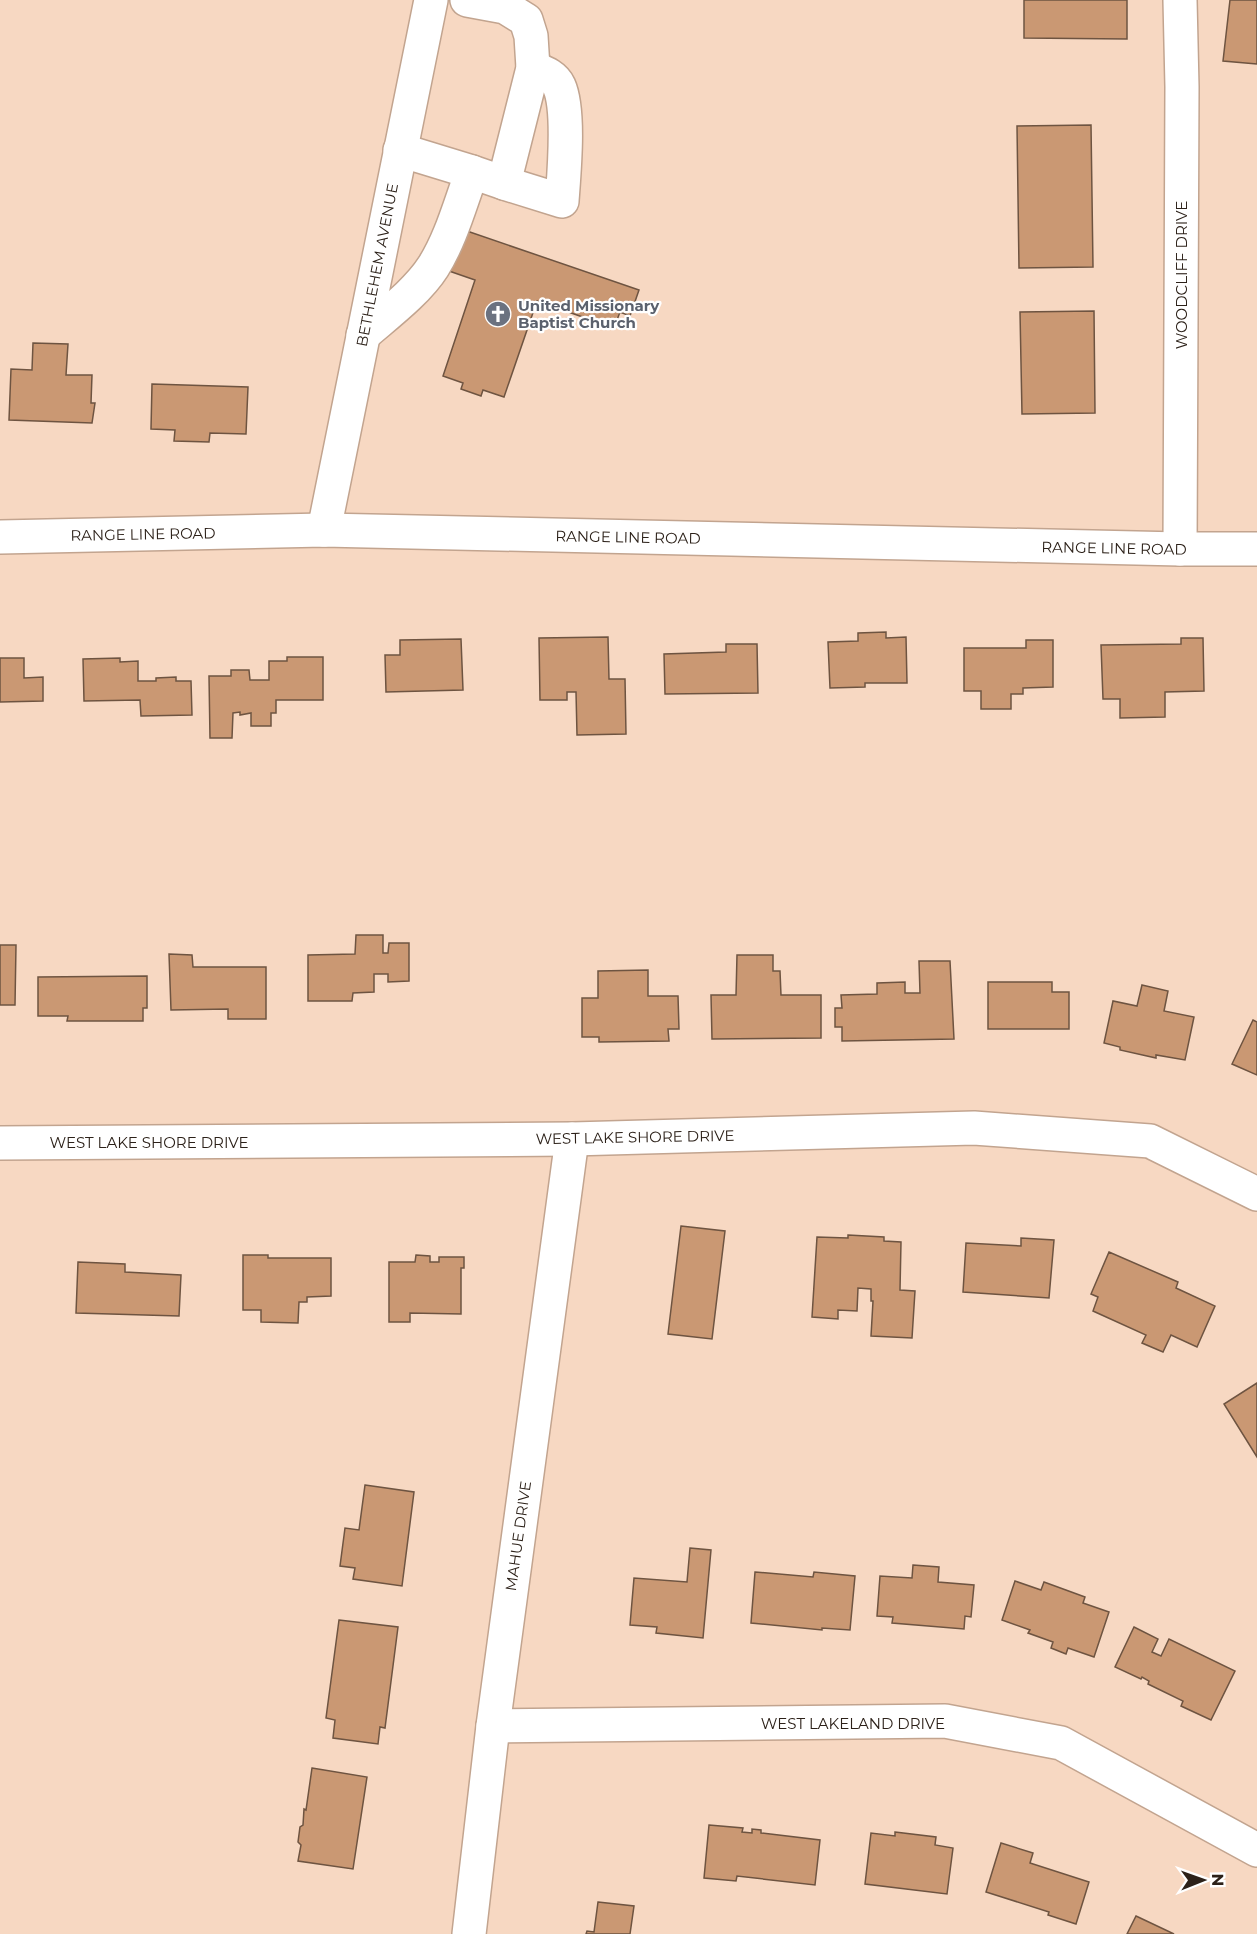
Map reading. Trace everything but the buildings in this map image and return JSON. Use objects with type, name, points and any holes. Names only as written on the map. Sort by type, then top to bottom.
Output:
[{"type":"street","name":"BETHLEHEM AVENUE","points":[[324,530],[431,0]]},
{"type":"street","points":[[467,0],[505,7],[526,20],[531,36],[533,68],[504,183]]},
{"type":"street","name":"WOODCLIFF DRIVE","points":[[1180,0],[1182,99],[1180,549]]},
{"type":"street","points":[[400,150],[562,201],[565,148],[563,100],[558,85],[550,75],[533,68]]},
{"type":"street","points":[[363,335],[410,293],[433,268],[449,234],[472,172]]},
{"type":"street","name":"RANGE LINE ROAD","points":[[0,537],[324,530],[1257,549]]},
{"type":"street","name":"WEST LAKE SHORE DRIVE","points":[[0,1143],[572,1139],[974,1128],[1150,1141],[1257,1194]]},
{"type":"street","name":"MAHUE DRIVE","points":[[469,1934],[493,1726],[572,1139]]},
{"type":"street","name":"WEST LAKELAND DRIVE","points":[[493,1726],[945,1721],[1061,1743],[1257,1850]]},
{"type":"place","name":"United Missionary Baptist Church","points":[[498,314]]}]
